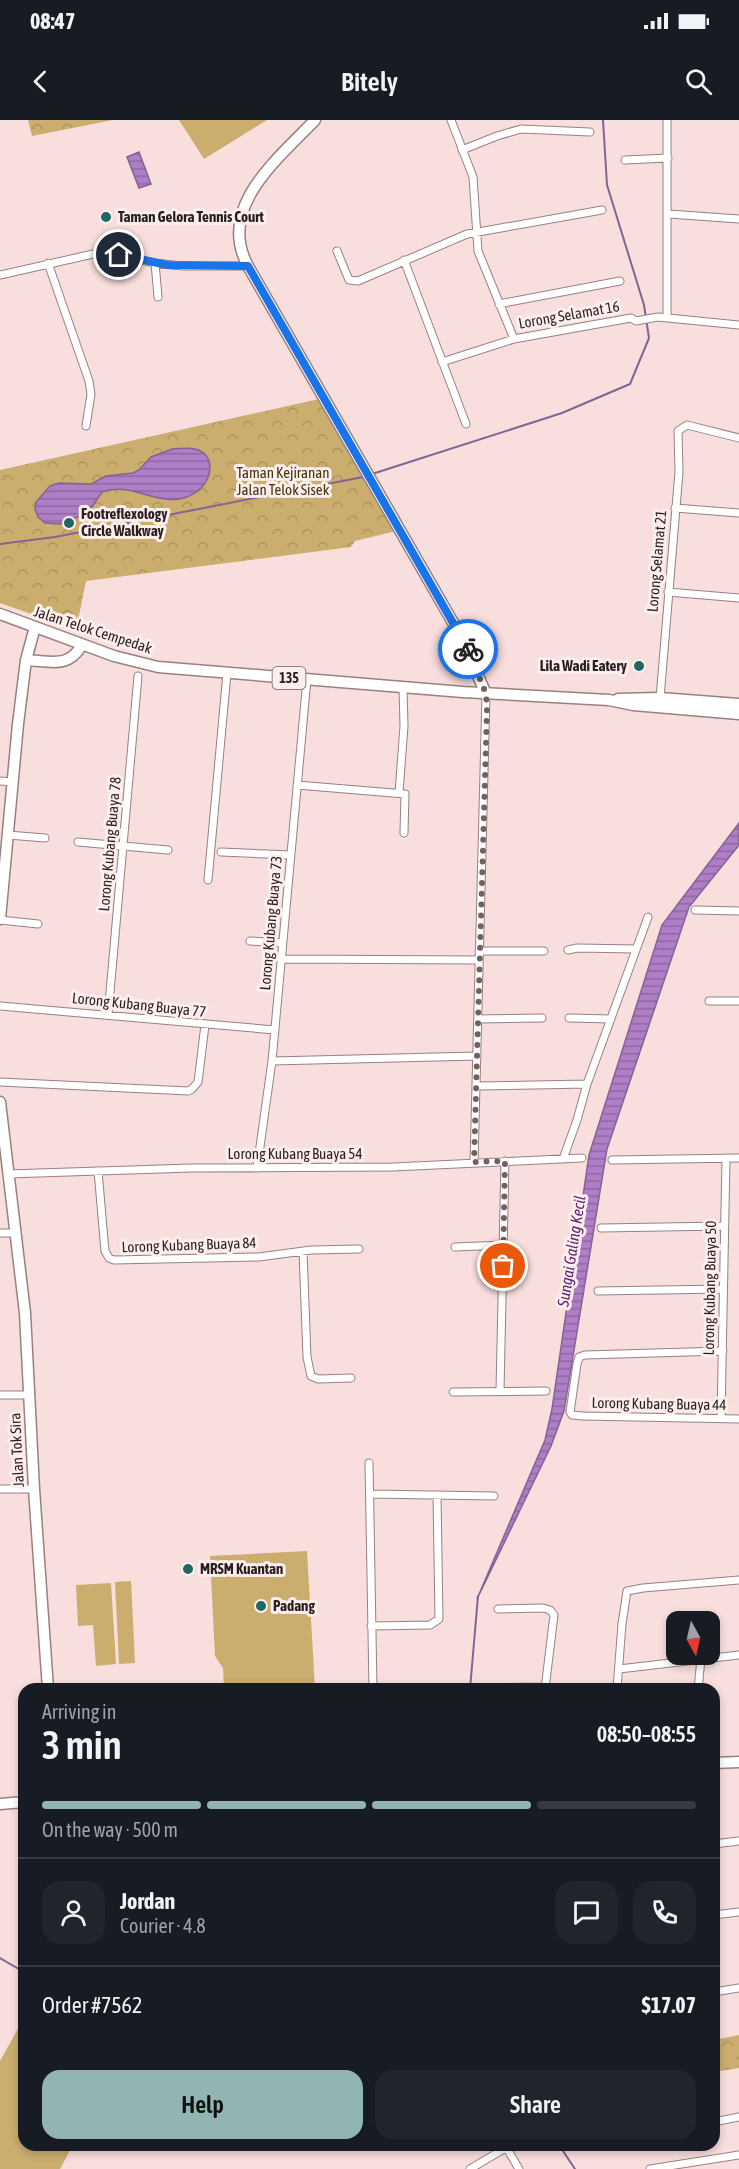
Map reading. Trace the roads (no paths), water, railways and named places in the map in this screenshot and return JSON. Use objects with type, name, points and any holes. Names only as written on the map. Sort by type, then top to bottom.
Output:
[{"type":"street","points":[[315,120],[266,172],[246,201],[239,220],[238,240],[248,266],[459,633],[486,694],[474,1162]]},
{"type":"street","points":[[451,120],[472,177],[476,232],[481,258],[514,339]]},
{"type":"street","points":[[667,120],[669,214],[667,318]]},
{"type":"street","points":[[462,150],[497,135],[521,129],[591,132]]},
{"type":"street","points":[[625,160],[668,158]]},
{"type":"street","points":[[337,251],[349,280],[352,282],[476,232],[602,210]]},
{"type":"street","points":[[669,214],[739,219]]},
{"type":"street","points":[[0,275],[81,255],[106,254],[182,266],[248,266]]},
{"type":"street","points":[[404,260],[466,424]]},
{"type":"street","points":[[48,263],[89,381],[91,394],[86,426]]},
{"type":"street","points":[[155,263],[158,297]]},
{"type":"street","points":[[499,304],[620,281]]},
{"type":"street","name":"Lorong Selamat 16","points":[[442,362],[514,339],[631,318],[636,321],[667,318],[739,325]]},
{"type":"street","name":"Lorong Selamat 21","points":[[660,698],[680,460],[678,434],[680,428],[692,425],[739,438]]},
{"type":"street","points":[[675,508],[739,513]]},
{"type":"street","points":[[668,592],[739,598]]},
{"type":"street","name":"Jalan Telok Cempedak","points":[[0,614],[82,645],[143,664],[486,694],[609,700],[633,705],[739,714]]},
{"type":"street","points":[[35,627],[27,660],[12,782],[0,919],[38,924]]},
{"type":"street","points":[[27,660],[55,662],[70,660],[75,657],[82,645]]},
{"type":"street","points":[[208,880],[227,673]]},
{"type":"street","name":"Lorong Kubang Buaya 78","points":[[108,1015],[138,676]]},
{"type":"street","name":"Lorong Kubang Buaya 73","points":[[257,1168],[273,1061],[290,855],[308,679]]},
{"type":"street","points":[[399,793],[404,726],[403,687]]},
{"type":"street","name":"Jalan Telok Cempedak","points":[[609,700],[634,697],[739,704]]},
{"type":"street","points":[[0,781],[12,782]]},
{"type":"street","points":[[297,785],[405,794],[404,832]]},
{"type":"street","points":[[8,835],[45,838]]},
{"type":"street","points":[[78,842],[168,850]]},
{"type":"street","points":[[220,852],[290,855]]},
{"type":"street","points":[[695,910],[739,911]]},
{"type":"street","points":[[563,1159],[587,1084],[648,917]]},
{"type":"street","points":[[250,941],[282,943]]},
{"type":"street","points":[[568,950],[577,948],[636,949]]},
{"type":"street","points":[[479,951],[544,951]]},
{"type":"street","points":[[281,959],[479,960]]},
{"type":"street","points":[[709,1001],[739,1001]]},
{"type":"street","name":"Lorong Kubang Buaya 77","points":[[0,1006],[275,1030]]},
{"type":"street","points":[[478,1019],[542,1018]]},
{"type":"street","points":[[568,1018],[611,1019]]},
{"type":"street","points":[[0,1082],[192,1089],[198,1082],[205,1025]]},
{"type":"street","points":[[273,1061],[477,1056]]},
{"type":"street","points":[[476,1086],[587,1084]]},
{"type":"street","name":"Jalan Tok Sira","points":[[0,1102],[3,1160],[8,1174],[25,1322],[48,1683]]},
{"type":"street","name":"Lorong Kubang Buaya 54","points":[[8,1174],[393,1167],[582,1158]]},
{"type":"street","name":"Lorong Kubang Buaya 50","points":[[721,1418],[726,1158]]},
{"type":"street","points":[[612,1160],[739,1158]]},
{"type":"street","points":[[500,1391],[505,1161]]},
{"type":"street","name":"Lorong Kubang Buaya 84","points":[[98,1171],[105,1251],[109,1258],[114,1260],[259,1257],[303,1251],[359,1249]]},
{"type":"street","points":[[601,1228],[724,1226]]},
{"type":"street","points":[[0,1233],[16,1233]]},
{"type":"street","points":[[455,1247],[504,1245]]},
{"type":"street","points":[[303,1251],[309,1373],[318,1379],[351,1378]]},
{"type":"street","points":[[598,1291],[723,1289]]},
{"type":"street","name":"Lorong Kubang Buaya 44","points":[[723,1351],[579,1357],[570,1407],[572,1414],[739,1419]]},
{"type":"street","points":[[453,1392],[546,1391]]},
{"type":"street","points":[[0,1395],[29,1395]]},
{"type":"street","points":[[369,1463],[373,1683]]},
{"type":"street","points":[[0,1489],[34,1489]]},
{"type":"street","points":[[370,1494],[494,1496]]},
{"type":"street","points":[[371,1626],[430,1625],[435,1624],[439,1619],[437,1495]]},
{"type":"street","points":[[618,1683],[627,1591],[739,1580]]},
{"type":"street","points":[[498,1609],[543,1608],[550,1610],[554,1615],[546,1683]]},
{"type":"street","points":[[720,1657],[739,1656]]},
{"type":"street","points":[[619,1669],[666,1663]]},
{"type":"street","points":[[698,1683],[700,1665]]},
{"type":"street","points":[[720,1763],[739,1762]]},
{"type":"street","points":[[0,1804],[18,1802]]},
{"type":"street","points":[[720,1843],[739,1840]]},
{"type":"street","points":[[720,1914],[739,1912]]},
{"type":"street","points":[[720,1991],[739,1988]]},
{"type":"street","points":[[720,2121],[739,2117]]},
{"type":"street","points":[[470,2169],[498,2151]]},
{"type":"street","points":[[509,2151],[519,2169]]},
{"type":"street","points":[[650,2169],[739,2155]]},
{"type":"waterway","points":[[372,474],[562,413],[630,384],[649,338],[644,305],[607,185],[603,120]]},
{"type":"waterway","points":[[0,544],[55,537],[363,477]]},
{"type":"waterway","name":"Sungai Galing Kecil","points":[[471,1683],[478,1596]]},
{"type":"waterway","points":[[0,1958],[18,1968]]},
{"type":"waterway","name":"Sungai Galing Kecil","points":[[563,2151],[575,2169]]},
{"type":"place","name":"Taman Gelora Tennis Court","points":[[106,217]]},
{"type":"place","name":"Footreflexology Circle Walkway","points":[[69,523]]},
{"type":"place","name":"Lila Wadi Eatery","points":[[639,666]]},
{"type":"place","name":"MRSM Kuantan","points":[[188,1569]]},
{"type":"place","name":"Padang","points":[[261,1606]]},
{"type":"park label","name":"Taman Kejiranan Jalan Telok Sisek","points":[[283,482]]}]
